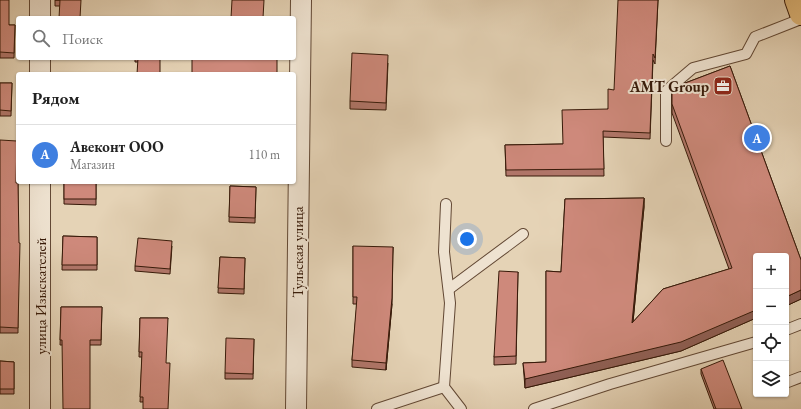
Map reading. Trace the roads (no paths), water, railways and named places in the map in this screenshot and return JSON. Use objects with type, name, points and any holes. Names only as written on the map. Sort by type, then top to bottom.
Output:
[{"type":"main road","points":[[796,0],[801,14]]},
{"type":"street","points":[[40,0],[40,16]]},
{"type":"street","name":"Тульская улица","points":[[296,409],[300,0]]},
{"type":"street","points":[[40,60],[40,72]]},
{"type":"street","name":"улица Изыскателей","points":[[40,184],[40,409]]},
{"type":"lane","points":[[666,141],[666,91],[693,68],[746,54],[755,37],[801,19]]},
{"type":"lane","points":[[446,204],[444,252],[450,303],[444,387],[461,409]]},
{"type":"lane","points":[[449,289],[523,234]]},
{"type":"lane","points":[[789,329],[801,324]]},
{"type":"lane","points":[[534,409],[610,384],[753,343]]},
{"type":"lane","points":[[789,382],[801,377]]},
{"type":"lane","points":[[377,409],[444,387]]},
{"type":"place","name":"АМТ Group","points":[[723,86]]},
{"type":"place","name":"Авеконт ООО","points":[[757,138]]}]
